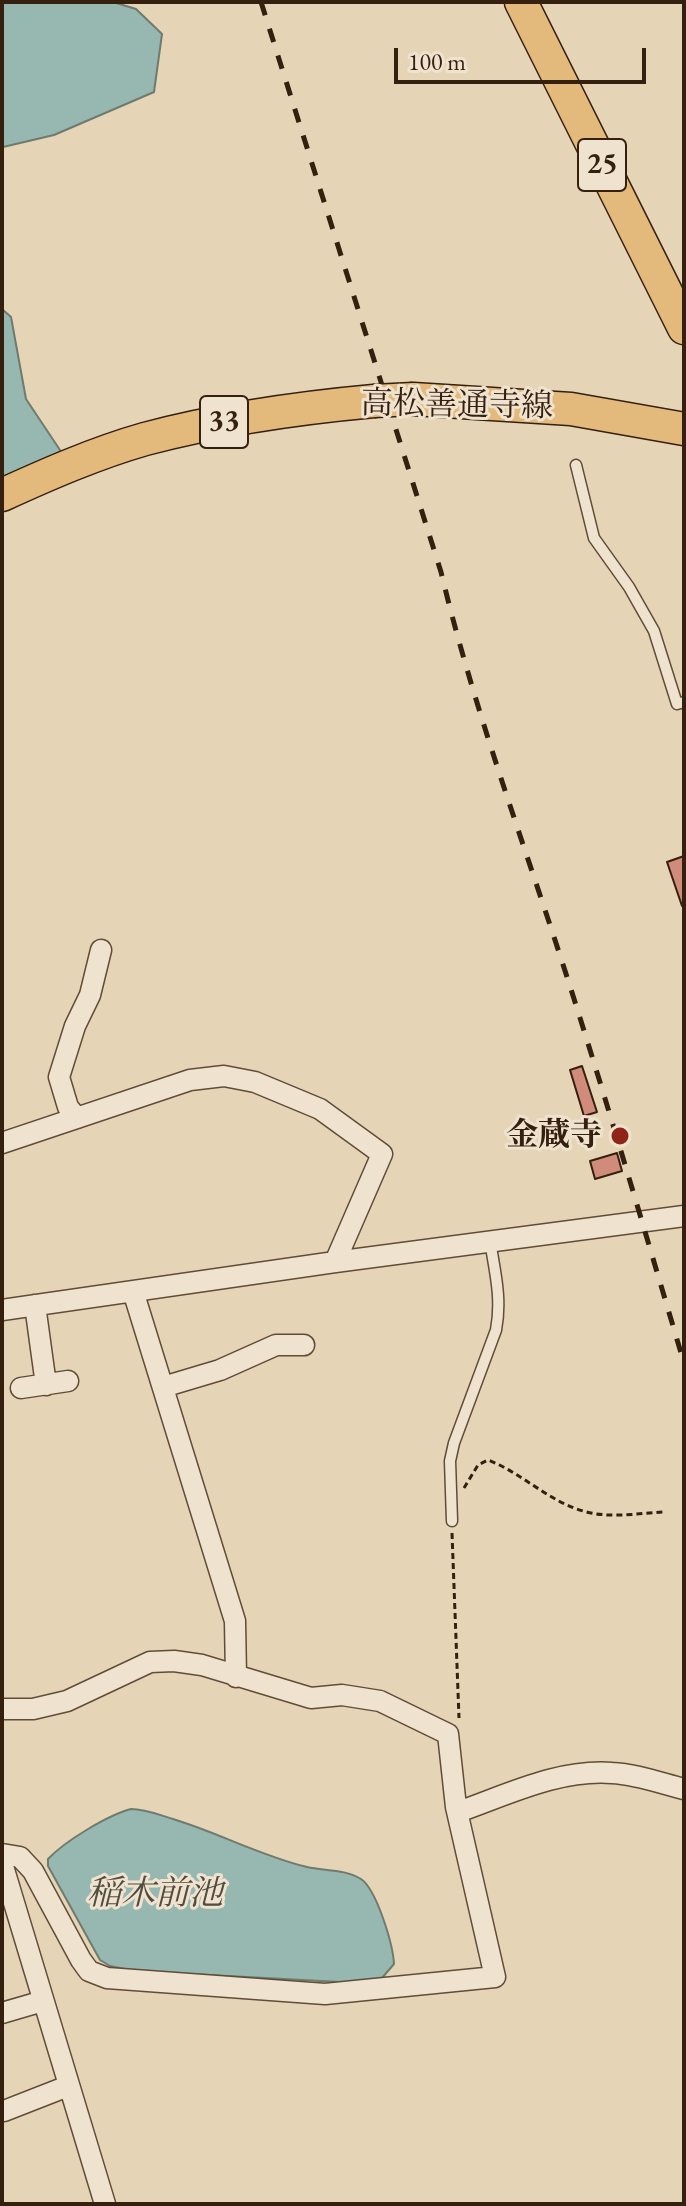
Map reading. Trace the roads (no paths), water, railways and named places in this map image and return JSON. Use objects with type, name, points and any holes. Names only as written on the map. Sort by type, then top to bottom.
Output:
[{"type":"main road","name":"25","points":[[521,2],[680,310]]},
{"type":"main road","name":"高松善通寺線","points":[[4,494],[78,462],[144,440],[307,407],[413,399],[571,409],[684,429]]},
{"type":"main road","points":[[571,409],[602,406],[684,419]]},
{"type":"street","points":[[77,1118],[68,1107],[59,1077],[75,1026],[90,995],[101,950]]},
{"type":"street","points":[[2,1143],[209,1076],[255,1082],[320,1109],[382,1154],[335,1262]]},
{"type":"street","points":[[2,1310],[684,1216]]},
{"type":"street","points":[[133,1291],[235,1621],[236,1677]]},
{"type":"street","points":[[35,1305],[46,1385]]},
{"type":"street","points":[[163,1387],[220,1370],[276,1345],[304,1345]]},
{"type":"street","points":[[21,1388],[68,1381]]},
{"type":"street","points":[[2,1709],[33,1709],[67,1701],[150,1662],[174,1661],[202,1665],[311,1698],[342,1695],[380,1701],[448,1734],[458,1812],[495,1977],[325,1994],[107,1978],[89,1971],[81,1960],[33,1871],[20,1857],[2,1854]]},
{"type":"street","points":[[458,1812],[568,1775],[631,1775],[684,1789]]},
{"type":"street","points":[[2,1863],[105,2204]]},
{"type":"street","points":[[2,2013],[43,2001]]},
{"type":"street","points":[[4,2111],[68,2086]]},
{"type":"lane","points":[[576,465],[594,538],[629,587],[654,631],[677,704],[684,702]]},
{"type":"lane","points":[[452,1521],[450,1461],[454,1443],[496,1330],[500,1311],[490,1241]]},
{"type":"water","points":[[2,2],[113,2],[136,9],[162,34],[154,92],[54,135],[3,147],[2,153]]},
{"type":"water","points":[[2,309],[11,317],[26,399],[62,453],[2,477]]},
{"type":"water","name":"稲木前池","points":[[131,1809],[190,1825],[290,1862],[361,1879],[378,1906],[391,1944],[394,1964],[382,1978],[358,1983],[135,1971],[110,1966],[100,1960],[48,1866],[48,1859],[87,1830]]},
{"type":"railway","points":[[261,2],[441,572],[487,735],[589,1047],[684,1363]]},
{"type":"place","name":"金蔵寺","points":[[620,1136]]}]
